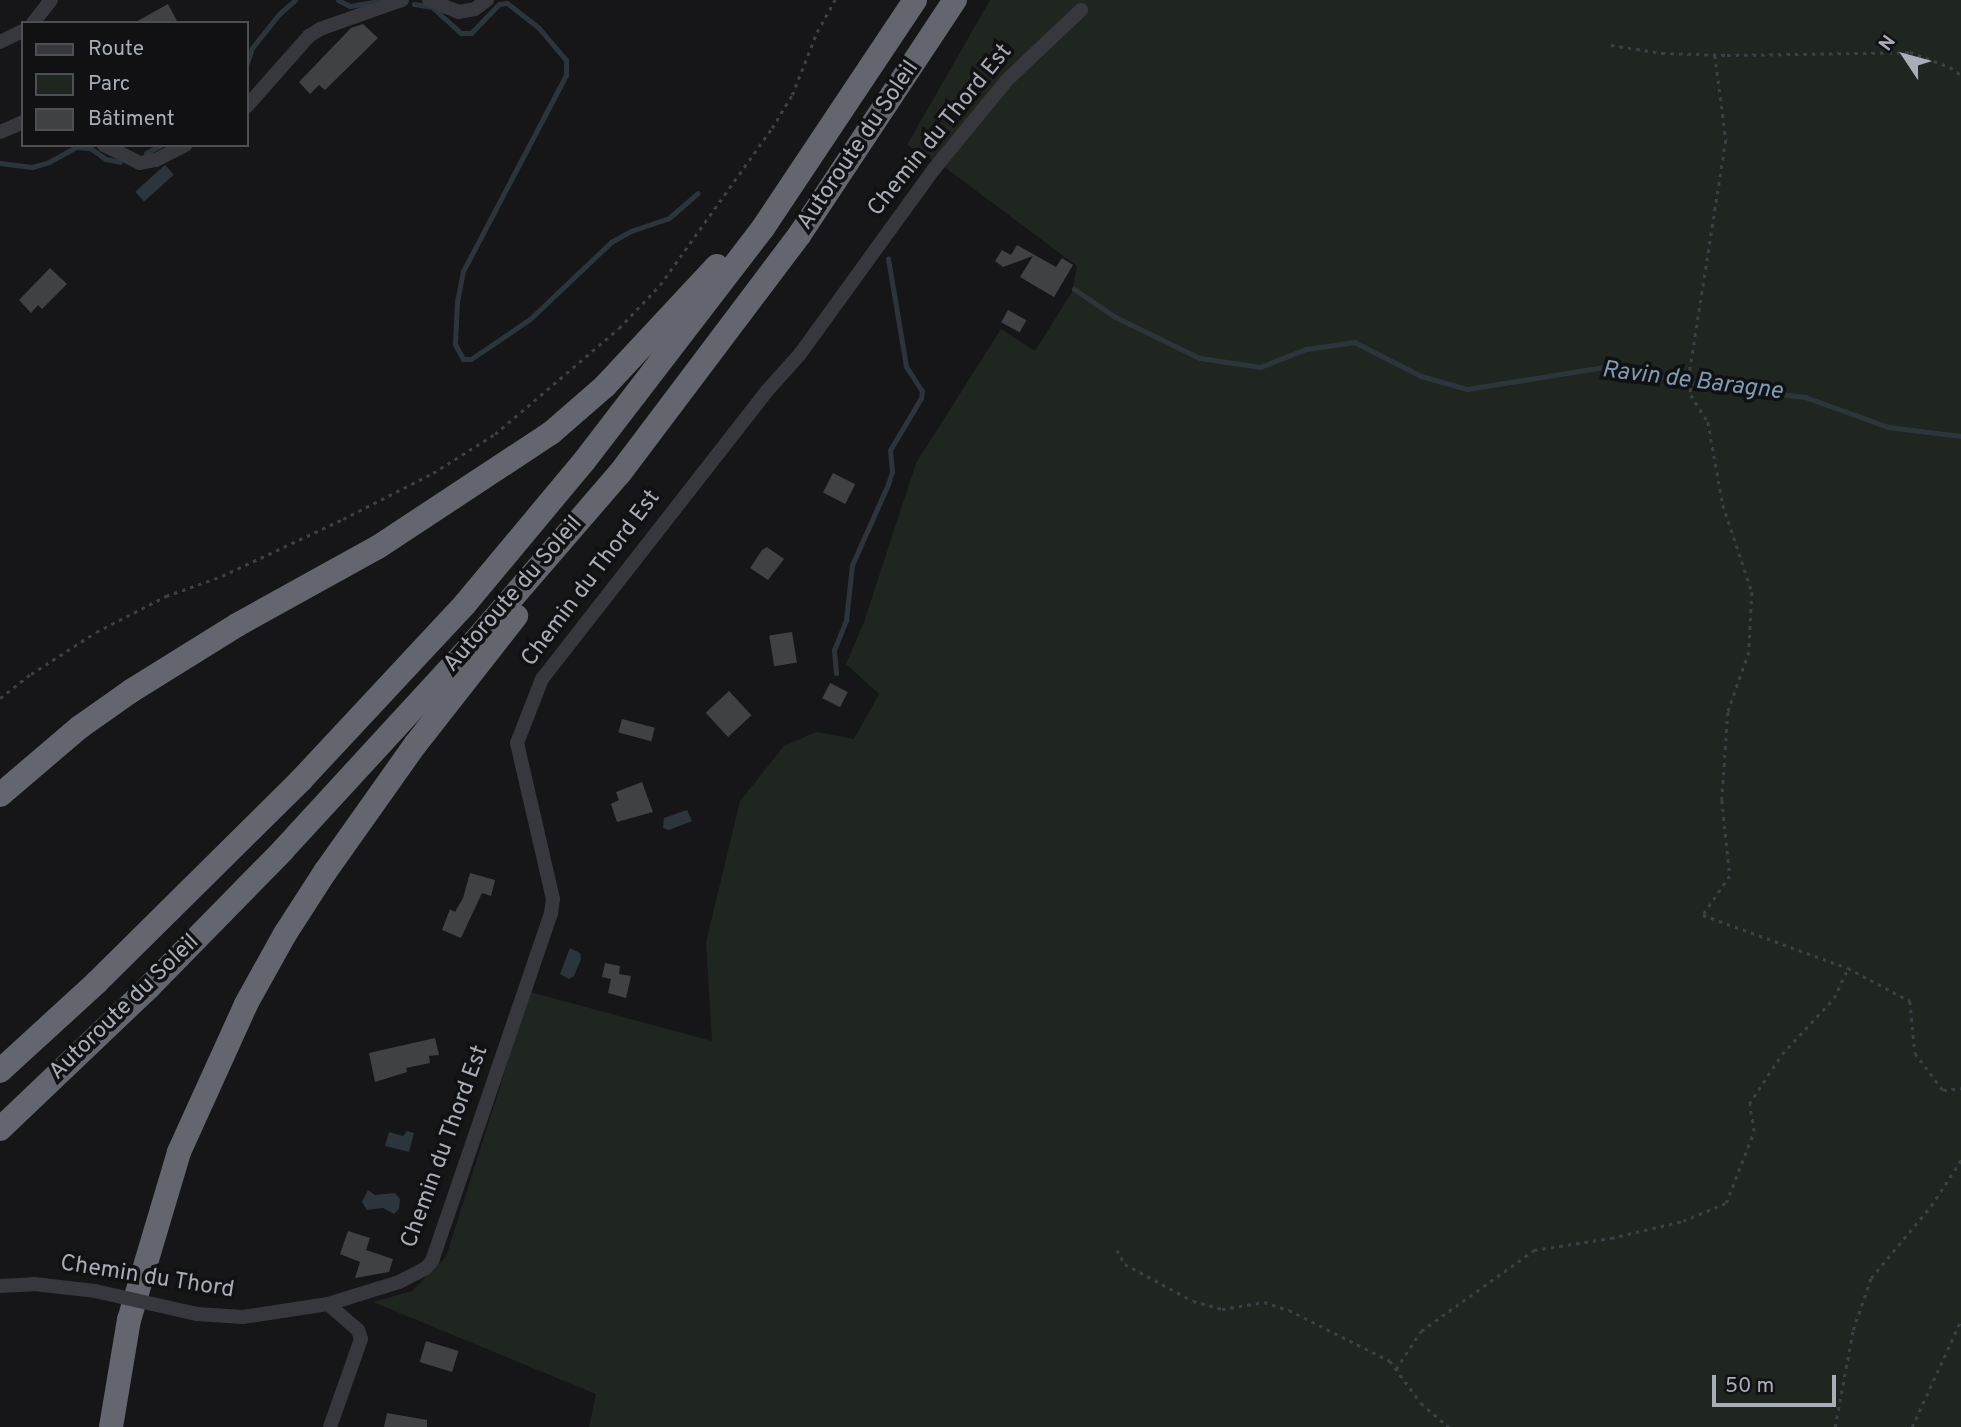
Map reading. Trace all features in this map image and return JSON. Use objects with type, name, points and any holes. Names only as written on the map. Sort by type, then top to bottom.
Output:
[{"type":"highway","points":[[0,795],[80,727],[131,691],[237,625],[379,547],[482,481],[551,433],[605,386],[717,265],[823,117],[900,0]]},
{"type":"highway","name":"Autoroute du Soleil","points":[[0,1071],[97,982],[301,780],[465,604],[585,460],[763,229],[915,0]]},
{"type":"highway","name":"Autoroute du Soleil","points":[[0,1129],[149,988],[292,841],[474,642],[620,473],[800,234],[955,0]]},
{"type":"highway","points":[[111,1427],[129,1320],[179,1153],[246,1004],[325,872],[620,473]]},
{"type":"street","points":[[35,21],[51,0]]},
{"type":"street","points":[[248,105],[309,36],[332,24],[402,0]]},
{"type":"street","points":[[429,0],[458,12],[475,9],[487,0]]},
{"type":"street","name":"Chemin du Thord Est","points":[[328,1304],[416,1275],[432,1261],[551,913],[553,900],[517,743],[542,679],[749,413],[800,354],[934,169],[1007,80],[1081,10]]},
{"type":"street","points":[[0,42],[21,32]]},
{"type":"street","points":[[0,132],[21,123]]},
{"type":"street","points":[[108,147],[140,163],[156,160],[181,147]]},
{"type":"street","name":"Chemin du Thord","points":[[0,1286],[57,1285],[197,1314],[243,1317],[328,1304]]},
{"type":"street","points":[[328,1304],[358,1330],[361,1339],[330,1427]]},
{"type":"path","points":[[0,698],[31,674],[96,632],[166,596],[222,576],[343,519],[433,473],[495,433],[619,328],[660,285],[772,128],[792,95],[817,32],[835,0]]},
{"type":"path","points":[[1611,45],[1662,53],[1715,55],[1910,52],[1950,67],[1961,75]]},
{"type":"path","points":[[1715,55],[1726,139],[1690,371],[1691,395],[1708,422],[1723,505],[1752,592],[1749,652],[1728,712],[1722,800],[1730,876],[1703,915],[1849,968],[1910,1002],[1915,1054],[1943,1090],[1961,1088]]},
{"type":"path","points":[[1396,1369],[1421,1331],[1534,1250],[1611,1238],[1683,1221],[1726,1203],[1754,1131],[1749,1104],[1782,1054],[1834,998],[1849,968]]},
{"type":"path","points":[[1835,1427],[1853,1330],[1871,1278],[1931,1206],[1961,1160]]},
{"type":"path","points":[[1117,1250],[1125,1264],[1193,1301],[1222,1309],[1264,1302],[1390,1361],[1421,1403],[1449,1427]]},
{"type":"path","points":[[1912,1427],[1961,1320]]},
{"type":"green space","points":[[990,0],[1961,0],[1961,1427],[589,1427],[596,1394],[373,1302],[412,1291],[446,1257],[530,992],[712,1041],[706,942],[740,801],[784,746],[816,732],[854,739],[879,694],[846,664],[864,622],[916,463],[1001,329],[1035,351],[1072,292],[1077,266],[947,169],[907,145]]},
{"type":"shaded area","points":[[165,165],[174,175],[144,201],[135,192]]},
{"type":"shaded area","points":[[687,810],[692,821],[669,830],[663,828],[664,818]]},
{"type":"shaded area","points":[[570,948],[580,953],[581,959],[574,976],[569,979],[560,974]]},
{"type":"shaded area","points":[[407,1131],[414,1133],[409,1152],[385,1146],[389,1132],[403,1136]]},
{"type":"shaded area","points":[[368,1190],[375,1195],[395,1193],[400,1199],[399,1209],[394,1214],[383,1208],[367,1210],[362,1202]]},
{"type":"building","points":[[168,4],[177,21],[138,21]]},
{"type":"building","points":[[363,24],[378,38],[325,90],[319,85],[310,94],[299,82],[351,28]]},
{"type":"building","points":[[1017,245],[1056,267],[1062,258],[1073,265],[1054,297],[1020,277],[1033,256],[1003,267],[995,261],[1002,250],[1011,255]]},
{"type":"building","points":[[50,268],[67,284],[42,309],[38,305],[31,313],[19,300]]},
{"type":"building","points":[[1008,310],[1026,320],[1020,332],[1001,322]]},
{"type":"building","points":[[833,473],[855,484],[845,504],[823,493]]},
{"type":"building","points":[[767,547],[784,559],[768,580],[750,568]]},
{"type":"building","points":[[792,632],[797,663],[774,666],[769,636]]},
{"type":"building","points":[[830,683],[848,692],[840,707],[822,698]]},
{"type":"building","points":[[729,691],[752,715],[728,737],[706,713]]},
{"type":"building","points":[[622,719],[655,728],[651,741],[618,733]]},
{"type":"building","points":[[642,782],[653,812],[617,822],[611,804],[619,800],[616,792]]},
{"type":"building","points":[[470,873],[495,880],[491,896],[482,893],[461,938],[442,930],[450,909],[455,912],[463,898]]},
{"type":"building","points":[[605,963],[620,966],[619,974],[631,976],[626,998],[608,993],[611,979],[602,977]]},
{"type":"building","points":[[435,1038],[439,1055],[429,1056],[430,1063],[406,1068],[407,1072],[375,1082],[369,1053]]},
{"type":"building","points":[[348,1231],[370,1238],[366,1250],[393,1259],[389,1272],[355,1278],[360,1262],[340,1254]]},
{"type":"building","points":[[426,1341],[459,1351],[452,1372],[420,1362]]},
{"type":"building","points":[[387,1413],[427,1420],[427,1427],[384,1427]]},
{"type":"waterway","points":[[248,60],[252,48],[279,14],[295,0]]},
{"type":"waterway","points":[[338,0],[350,6],[379,1]]},
{"type":"waterway","points":[[414,4],[432,7],[461,33],[471,33],[499,4],[507,3],[538,27],[566,60],[566,75],[463,271],[457,301],[455,344],[463,359],[471,359],[530,319],[611,242],[631,231],[669,218],[698,193]]},
{"type":"waterway","points":[[0,163],[32,167],[49,162],[76,147],[90,148],[106,159],[120,162]]},
{"type":"waterway","points":[[146,153],[157,147]]},
{"type":"waterway","points":[[836,673],[834,650],[846,620],[852,565],[892,472],[890,450],[921,398],[922,391],[906,366],[888,258]]},
{"type":"waterway","name":"Ravin de Baragne","points":[[1074,289],[1115,317],[1200,358],[1260,367],[1306,349],[1354,342],[1421,376],[1467,389],[1604,367],[1713,386],[1805,397],[1888,427],[1961,436]]}]
